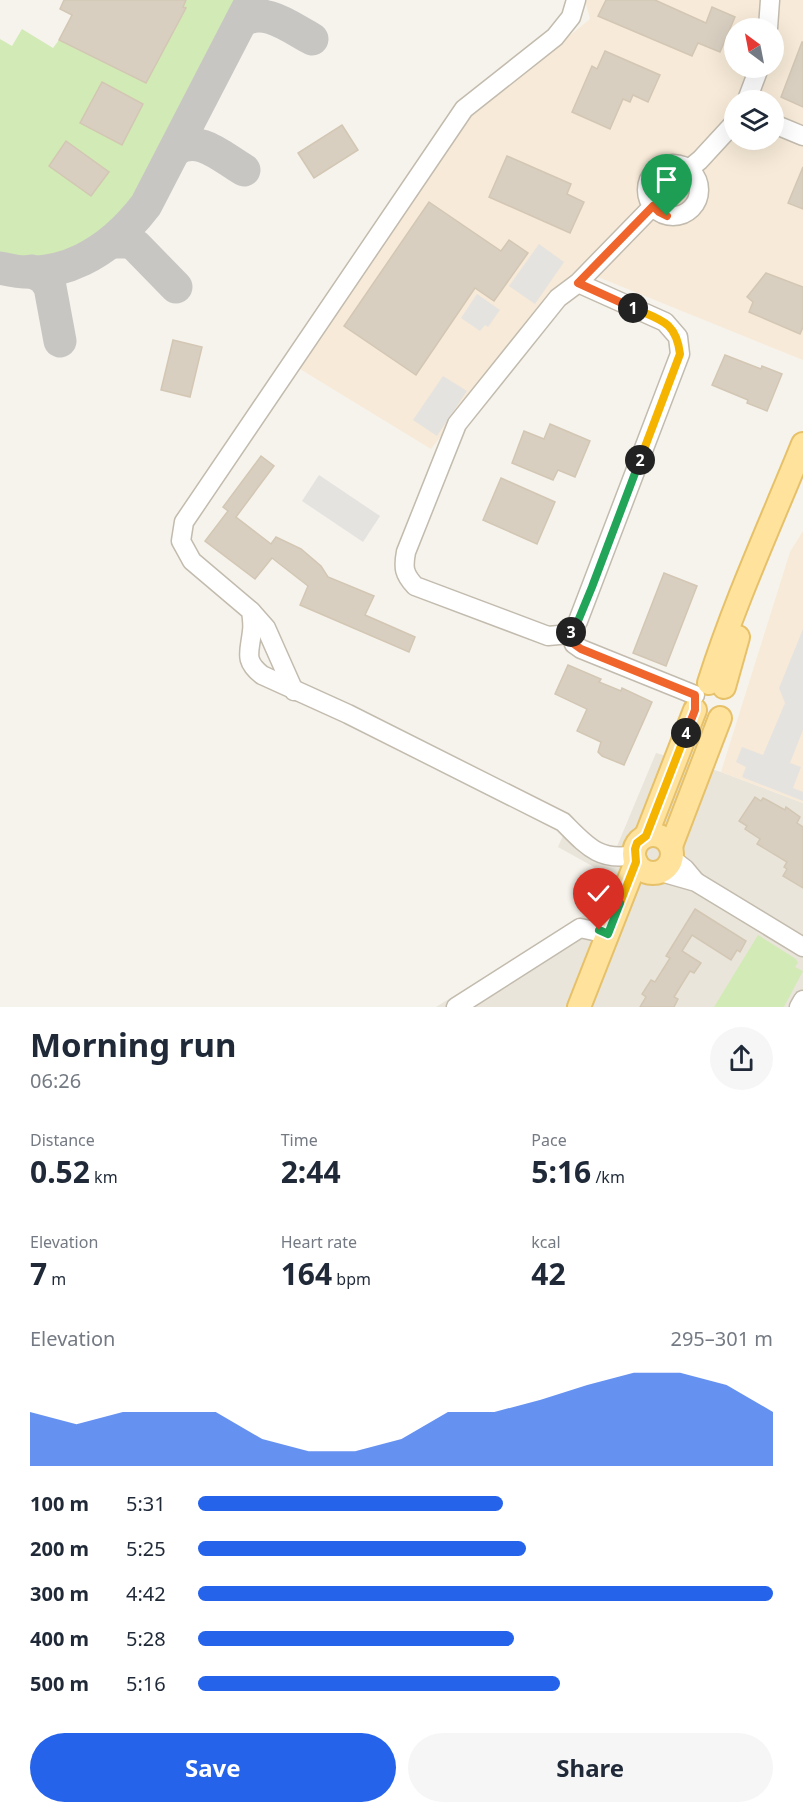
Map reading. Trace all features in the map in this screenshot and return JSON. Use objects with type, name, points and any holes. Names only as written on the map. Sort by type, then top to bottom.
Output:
[{"type":"main road","points":[[654,858],[706,694],[803,444]]},
{"type":"main road","points":[[579,1007],[608,934],[654,858],[720,718],[730,704],[730,698],[706,694]]},
{"type":"main road","points":[[706,694],[703,718],[709,720],[720,718]]},
{"type":"street","points":[[294,691],[266,628],[251,611],[192,561],[181,541],[184,522],[464,109],[555,37],[571,17],[576,0]]},
{"type":"street","points":[[769,18],[770,0]]},
{"type":"street","points":[[784,128],[803,136]]},
{"type":"street","points":[[688,169],[700,160],[724,134]]},
{"type":"street","points":[[668,165],[688,169],[699,184],[697,202],[684,214],[667,216],[659,212],[649,198],[647,190],[649,181],[654,174],[668,165]]},
{"type":"street","points":[[570,634],[548,636],[415,586],[406,577],[403,567],[405,552],[457,424],[558,298],[578,283],[653,206]]},
{"type":"street","points":[[570,634],[592,587],[680,354],[678,337],[665,322],[578,283]]},
{"type":"street","points":[[251,611],[253,628],[248,657],[252,667],[261,675],[348,714],[563,822],[584,843],[605,855],[617,858],[654,858],[803,947]]},
{"type":"street","points":[[570,634],[574,644],[581,649],[706,694]]},
{"type":"street","points":[[456,1007],[580,928],[608,934]]},
{"type":"street","points":[[799,1007],[803,1000]]},
{"type":"shaded area","points":[[585,0],[803,0],[803,360],[598,277],[561,301],[490,372],[431,449],[300,369],[466,120],[590,19]]},
{"type":"shaded area","points":[[539,244],[564,262],[535,304],[509,286]]},
{"type":"shaded area","points":[[477,294],[500,310],[488,327],[485,325],[480,331],[461,318]]},
{"type":"shaded area","points":[[443,376],[467,391],[437,436],[413,420]]},
{"type":"shaded area","points":[[319,475],[380,516],[363,542],[302,501]]},
{"type":"shaded area","points":[[803,531],[803,803],[721,772],[790,552]]},
{"type":"shaded area","points":[[803,629],[803,730],[790,763],[801,767],[793,788],[803,792],[803,801],[742,777],[746,767],[736,762],[742,747],[763,755],[785,703],[779,688]]},
{"type":"shaded area","points":[[656,753],[721,772],[803,803],[803,1007],[436,1007],[587,913],[604,886],[594,867],[558,847],[565,831],[615,851]]},
{"type":"green space","points":[[170,0],[239,0],[140,192],[118,223],[101,238],[63,253],[32,258],[0,255],[0,39],[12,46],[22,29],[53,48],[59,40],[146,83],[186,9]]},
{"type":"green space","points":[[758,935],[796,959],[798,963],[795,967],[803,971],[784,1007],[714,1007]]},
{"type":"building","points":[[64,0],[186,0],[183,7],[186,8],[146,83],[59,40],[72,15],[60,9]]},
{"type":"building","points":[[606,0],[655,0],[706,23],[712,7],[735,17],[724,18],[724,43],[720,52],[698,43],[692,56],[598,16]]},
{"type":"building","points":[[803,42],[803,107],[784,98],[784,90]]},
{"type":"building","points":[[605,51],[660,75],[648,102],[633,95],[630,102],[623,99],[610,129],[572,112],[592,66],[597,69]]},
{"type":"building","points":[[102,82],[143,104],[122,145],[80,123]]},
{"type":"building","points":[[342,125],[358,150],[314,178],[298,153]]},
{"type":"building","points":[[66,141],[109,172],[91,196],[49,166]]},
{"type":"building","points":[[507,156],[571,184],[567,194],[584,202],[570,233],[489,197]]},
{"type":"building","points":[[803,167],[803,209],[788,203]]},
{"type":"building","points":[[429,202],[501,251],[509,240],[528,253],[494,301],[475,288],[416,375],[344,326]]},
{"type":"building","points":[[766,273],[803,287],[803,327],[800,334],[749,312],[753,302],[747,297]]},
{"type":"building","points":[[173,340],[202,347],[190,397],[161,390]]},
{"type":"building","points":[[725,355],[761,369],[762,366],[782,374],[767,411],[747,403],[748,400],[712,385]]},
{"type":"building","points":[[550,424],[590,441],[575,477],[558,470],[553,480],[512,463],[524,431],[544,439]]},
{"type":"building","points":[[261,456],[274,466],[236,517],[271,544],[276,537],[301,549],[321,566],[328,577],[374,596],[365,615],[415,637],[409,652],[300,605],[308,586],[272,558],[255,579],[205,541],[228,511],[223,507]]},
{"type":"building","points":[[501,478],[555,502],[537,544],[483,520]]},
{"type":"building","points":[[664,573],[697,586],[666,666],[633,653]]},
{"type":"building","points":[[568,665],[601,679],[599,682],[621,691],[622,688],[652,702],[624,765],[602,756],[598,752],[601,742],[577,731],[587,709],[555,694]]},
{"type":"building","points":[[755,797],[761,801],[763,798],[785,810],[786,807],[800,817],[797,823],[803,827],[803,888],[783,876],[787,869],[784,867],[787,862],[757,844],[760,839],[745,829],[747,826],[739,821]]},
{"type":"building","points":[[695,909],[746,941],[740,952],[737,950],[731,960],[692,935],[682,951],[701,963],[694,973],[690,971],[674,997],[678,999],[674,1007],[640,1007],[646,997],[642,994],[651,980],[655,982],[670,958],[666,956]]},
{"type":"taxiway","points":[[0,268],[22,272],[63,267],[82,260],[100,249],[132,222],[146,205],[252,0]]},
{"type":"taxiway","points":[[241,22],[250,17],[268,17],[312,39]]},
{"type":"taxiway","points":[[175,150],[184,145],[201,146],[244,170]]},
{"type":"taxiway","points":[[113,242],[129,242],[136,246],[176,287]]},
{"type":"taxiway","points":[[31,271],[44,278],[50,287],[60,341]]},
{"type":"route","points":[[599,930],[608,934],[636,862],[634,855],[637,843],[646,836],[695,710],[695,695],[581,649],[574,644],[570,634],[592,587],[680,354],[678,337],[665,322],[578,283],[653,206],[667,216]]}]
